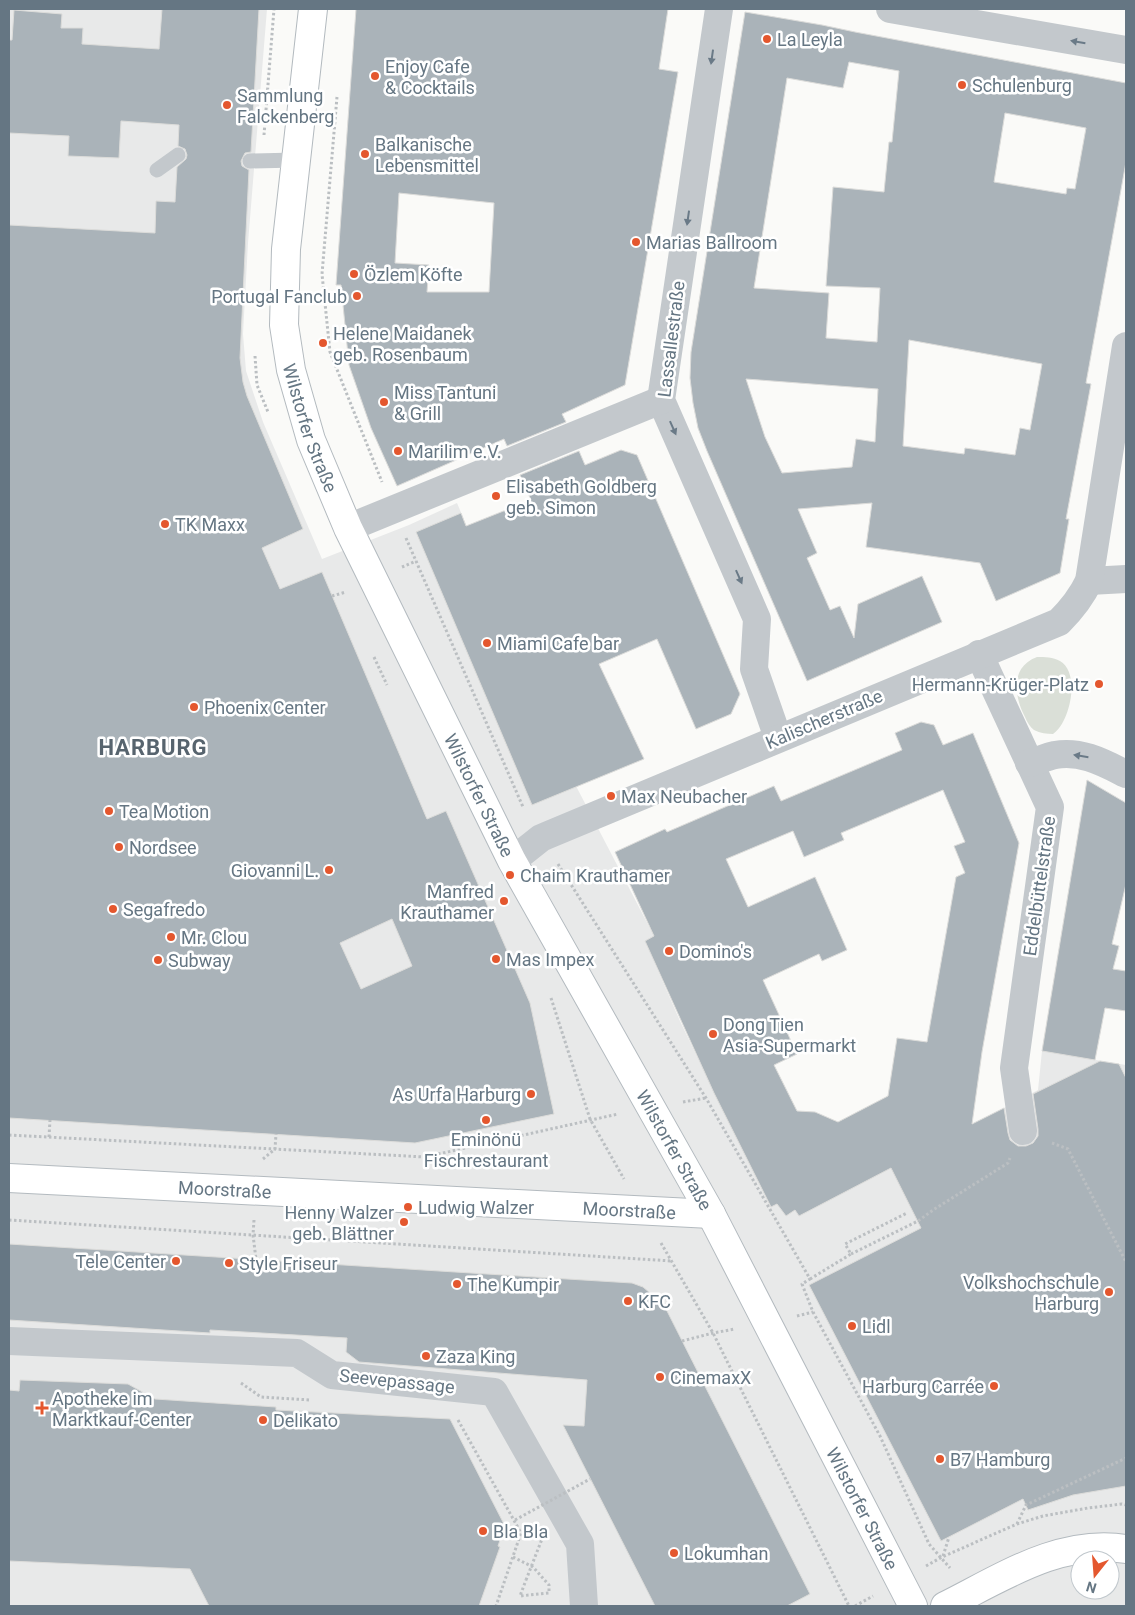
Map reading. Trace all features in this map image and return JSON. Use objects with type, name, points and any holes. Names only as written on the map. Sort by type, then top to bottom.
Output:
[{"type":"main road","name":"Wilstorfer Straße","points":[[313,9],[286,249],[284,324],[291,370],[310,440],[348,528],[512,861],[711,1214],[913,1606]]},
{"type":"main road","name":"Moorstraße","points":[[9,1178],[711,1214]]},
{"type":"main road","points":[[945,1606],[1031,1564],[1064,1552],[1091,1547],[1126,1549]]},
{"type":"street","name":"Lassallestraße","points":[[719,9],[661,400],[757,619],[754,670],[778,738]]},
{"type":"street","points":[[890,9],[1126,50]]},
{"type":"street","points":[[1126,346],[1089,581],[1126,578]]},
{"type":"street","points":[[348,528],[661,400]]},
{"type":"street","name":"Kalischerstraße","points":[[512,861],[541,838],[1059,622],[1081,598],[1089,581]]},
{"type":"street","name":"Eddelbüttelstraße","points":[[979,654],[1050,807],[1014,1068],[1023,1131]]},
{"type":"street","points":[[1029,763],[1057,755],[1079,754],[1096,759],[1126,774]]},
{"type":"street","name":"Seevepassage","points":[[9,1341],[297,1353],[332,1375],[494,1392],[580,1544],[584,1606]]},
{"type":"lane","points":[[157,170],[178,155]]},
{"type":"lane","points":[[256,160],[296,160]]},
{"type":"path","points":[[256,160],[274,9]]},
{"type":"path","points":[[338,87],[322,274],[330,352],[394,509],[525,810],[706,1098],[810,1279],[816,1282]]},
{"type":"path","points":[[9,1135],[425,1156],[590,1119],[550,996]]},
{"type":"path","points":[[49,1137],[50,1120]]},
{"type":"path","points":[[942,1557],[930,1544],[880,1436],[813,1312],[802,1284],[851,1254],[918,1222],[933,1210],[1008,1164],[1023,1131],[1068,1150],[1126,1262]]},
{"type":"path","points":[[256,1191],[253,1235],[256,1260]]},
{"type":"path","points":[[851,1254],[845,1244],[907,1213]]},
{"type":"path","points":[[9,1220],[672,1261],[713,1333],[849,1606]]},
{"type":"path","points":[[682,1341],[713,1333]]},
{"type":"path","points":[[235,1379],[261,1397],[318,1401]]},
{"type":"path","points":[[457,1418],[521,1533],[496,1606]]},
{"type":"path","points":[[1017,1524],[1026,1505],[1126,1458]]},
{"type":"path","points":[[515,1520],[590,1479]]},
{"type":"path","points":[[942,1557],[1017,1524],[1043,1516],[1088,1508],[1126,1505]]},
{"type":"path","points":[[513,1557],[533,1567],[549,1584],[549,1593],[520,1596],[526,1580],[541,1540],[568,1524]]},
{"type":"path","points":[[942,1557],[949,1537]]},
{"type":"shaded area","points":[[9,9],[267,9],[248,243],[243,334],[246,371],[263,422],[322,559],[409,525],[457,503],[576,786],[654,936],[645,941],[680,1021],[771,1207],[777,1204],[786,1216],[795,1210],[799,1216],[1038,1090],[1042,1051],[1126,1065],[1126,1606],[9,1606]]},
{"type":"shaded area","points":[[1037,657],[1052,658],[1060,661],[1066,667],[1070,676],[1071,698],[1068,709],[1064,720],[1053,734],[1041,733],[1033,729],[1027,721],[1018,700],[1018,675],[1028,662]]},
{"type":"building","name":"Phoenix Center","points":[[162,9],[259,9],[251,152],[245,153],[241,161],[242,166],[249,170],[240,358],[247,396],[303,529],[262,548],[280,589],[322,572],[427,819],[446,811],[530,1003],[554,1114],[415,1143],[9,1118],[9,225],[155,233],[156,201],[175,202],[177,167],[186,159],[187,155],[185,149],[178,146],[179,125],[121,121],[119,158],[68,156],[69,136],[9,133],[9,40],[12,40],[14,10],[62,14],[61,28],[83,28],[82,44],[159,49]],"holes":[[[392,919],[412,966],[361,989],[340,943]]]},
{"type":"building","points":[[356,9],[668,9],[659,69],[678,72],[625,385],[562,414],[566,422],[507,446],[504,439],[397,486],[371,428],[349,365],[341,285],[336,285]],"holes":[[[399,193],[494,203],[489,292],[427,292],[429,265],[395,263]]]},
{"type":"building","points":[[745,12],[1126,83],[1126,162],[1086,383],[1091,384],[1066,519],[1069,519],[1060,573],[996,601],[980,563],[866,547],[872,503],[798,509],[817,553],[807,558],[830,610],[840,606],[854,638],[858,604],[922,576],[942,622],[807,681],[698,428],[690,378],[691,352]],"holes":[[[849,62],[899,71],[892,142],[889,142],[884,192],[833,187],[826,286],[880,288],[877,342],[826,338],[829,293],[754,288],[787,78],[843,88]],[[1005,113],[1086,128],[1075,189],[1067,188],[1066,194],[994,182]],[[909,340],[1042,364],[1030,430],[1020,428],[1015,455],[965,448],[964,454],[903,446]],[[746,379],[878,389],[875,442],[856,439],[852,467],[782,473],[765,437]]]},
{"type":"building","points":[[621,450],[637,455],[740,694],[731,714],[696,729],[657,639],[599,664],[644,759],[532,805],[416,532],[461,513],[466,526],[531,500],[520,475],[579,451],[585,465]]},
{"type":"building","points":[[921,722],[934,725],[943,745],[973,733],[1019,843],[982,1052],[972,1124],[1004,1108],[1010,1140],[1018,1146],[1026,1146],[1033,1143],[1038,1136],[1033,1094],[1100,1061],[1119,1064],[1126,1078],[1126,1486],[1073,1495],[1028,1510],[1023,1499],[941,1541],[809,1285],[921,1228],[891,1168],[799,1216],[795,1210],[786,1216],[777,1204],[771,1207],[714,1093],[645,941],[654,936],[615,852],[665,829],[667,832],[774,786],[781,801],[902,750],[895,733]],"holes":[[[943,790],[965,842],[954,846],[965,873],[956,877],[927,1042],[897,1038],[888,1096],[838,1122],[815,1112],[797,1111],[774,1065],[797,1054],[763,980],[819,954],[822,961],[847,950],[815,877],[748,907],[726,859],[793,831],[804,857],[844,840],[841,833]]]},
{"type":"building","points":[[1087,780],[1126,803],[1126,884],[1112,944],[1119,946],[1113,969],[1126,971],[1126,1011],[1105,1008],[1095,1060],[1042,1051]]},
{"type":"building","points":[[9,1244],[632,1283],[643,1287],[664,1305],[810,1594],[787,1606],[655,1606],[563,1425],[584,1426],[587,1380],[359,1362],[346,1352],[347,1338],[210,1330],[210,1333],[9,1320]]},
{"type":"building","points":[[20,1380],[128,1384],[155,1399],[276,1407],[276,1410],[450,1419],[505,1526],[498,1546],[500,1547],[479,1606],[209,1606],[190,1569],[9,1561],[9,1390],[19,1391]]},
{"type":"place","name":"La Leyla","points":[[767,39]]},
{"type":"place","name":"Enjoy Cafe & Cocktails","points":[[375,76]]},
{"type":"place","name":"Schulenburg","points":[[962,85]]},
{"type":"place","name":"Sammlung Falckenberg","points":[[227,105]]},
{"type":"place","name":"Balkanische Lebensmittel","points":[[365,154]]},
{"type":"place","name":"Marias Ballroom","points":[[636,242]]},
{"type":"place","name":"Özlem Köfte","points":[[354,274]]},
{"type":"place","name":"Portugal Fanclub","points":[[357,296]]},
{"type":"place","name":"Helene Maidanek geb. Rosenbaum","points":[[323,343]]},
{"type":"place","name":"Miss Tantuni & Grill","points":[[384,402]]},
{"type":"place","name":"Marilim e.V.","points":[[398,451]]},
{"type":"place","name":"Elisabeth Goldberg geb. Simon","points":[[496,496]]},
{"type":"place","name":"TK Maxx","points":[[165,524]]},
{"type":"place","name":"Miami Cafe bar","points":[[487,643]]},
{"type":"place","name":"Hermann-Krüger-Platz","points":[[1099,684]]},
{"type":"place","name":"Phoenix Center","points":[[194,707]]},
{"type":"place","name":"Max Neubacher","points":[[611,796]]},
{"type":"place","name":"Tea Motion","points":[[109,811]]},
{"type":"place","name":"Nordsee","points":[[119,847]]},
{"type":"place","name":"Giovanni L.","points":[[329,870]]},
{"type":"place","name":"Chaim Krauthamer","points":[[510,875]]},
{"type":"place","name":"Manfred Krauthamer","points":[[504,901]]},
{"type":"place","name":"Segafredo","points":[[113,909]]},
{"type":"place","name":"Mr. Clou","points":[[171,937]]},
{"type":"place","name":"Domino's","points":[[669,951]]},
{"type":"place","name":"Mas Impex","points":[[496,959]]},
{"type":"place","name":"Subway","points":[[158,960]]},
{"type":"place","name":"Dong Tien Asia-Supermarkt","points":[[713,1034]]},
{"type":"place","name":"As Urfa Harburg","points":[[531,1094]]},
{"type":"place","name":"Eminönü Fischrestaurant","points":[[486,1120]]},
{"type":"place","name":"Ludwig Walzer","points":[[408,1207]]},
{"type":"place","name":"Henny Walzer geb. Blättner","points":[[404,1222]]},
{"type":"place","name":"Tele Center","points":[[176,1261]]},
{"type":"place","name":"Style Friseur","points":[[229,1263]]},
{"type":"place","name":"The Kumpir","points":[[457,1284]]},
{"type":"place","name":"Volkshochschule Harburg","points":[[1109,1292]]},
{"type":"place","name":"KFC","points":[[628,1301]]},
{"type":"place","name":"Lidl","points":[[852,1326]]},
{"type":"place","name":"Zaza King","points":[[426,1356]]},
{"type":"place","name":"CinemaxX","points":[[660,1377]]},
{"type":"place","name":"Harburg Carrée","points":[[994,1386]]},
{"type":"place","name":"Apotheke im Marktkauf-Center","points":[[42,1408]]},
{"type":"place","name":"Delikato","points":[[263,1420]]},
{"type":"place","name":"B7 Hamburg","points":[[940,1459]]},
{"type":"place","name":"Bla Bla","points":[[483,1531]]},
{"type":"place","name":"Lokumhan","points":[[674,1553]]},
{"type":"district","name":"HARBURG","points":[[153,747]]}]
